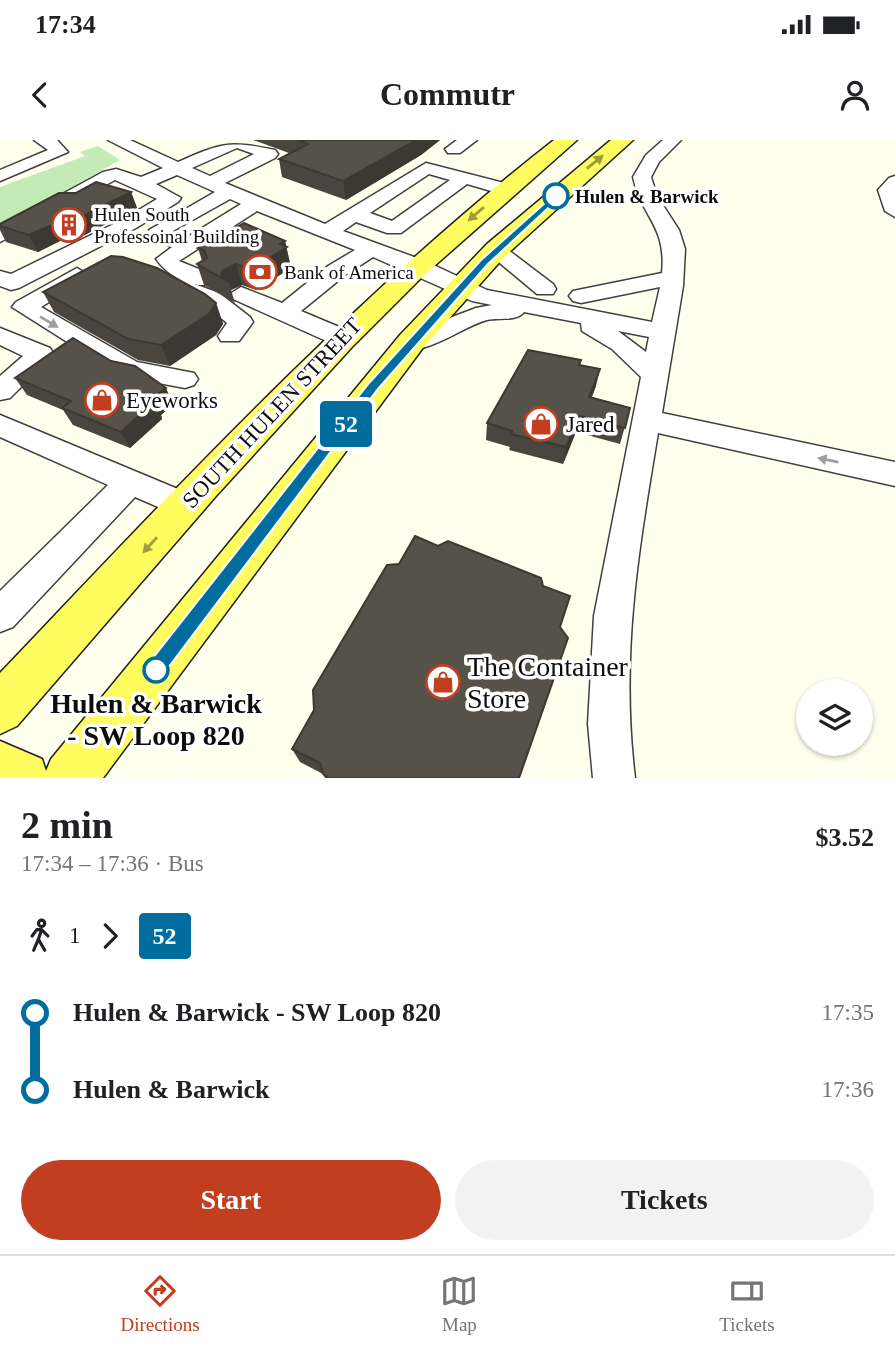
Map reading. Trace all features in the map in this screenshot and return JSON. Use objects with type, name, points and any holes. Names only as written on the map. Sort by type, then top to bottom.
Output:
[{"type":"main road","name":"SOUTH HULEN STREET","points":[[0,709],[342,338],[417,266],[505,188],[567,140]]},
{"type":"main road","points":[[70,778],[411,342],[496,250],[623,140]]},
{"type":"main road","points":[[0,767],[23,778]]},
{"type":"street","points":[[0,176],[59,152],[51,143],[42,140],[21,147]]},
{"type":"street","points":[[116,140],[154,160],[255,204],[417,266],[466,282],[663,321]]},
{"type":"street","points":[[154,160],[203,140]]},
{"type":"street","points":[[454,149],[469,140]]},
{"type":"street","points":[[614,778],[606,715],[607,663],[617,586],[655,375],[674,248],[648,198],[642,177],[652,159],[673,140]]},
{"type":"street","points":[[141,184],[237,142],[269,154],[210,183]]},
{"type":"street","points":[[327,232],[426,168],[505,188]]},
{"type":"street","points":[[0,236],[116,174],[171,198],[129,224],[11,283],[0,278]]},
{"type":"street","points":[[355,215],[394,229],[464,178]]},
{"type":"street","points":[[895,182],[887,194],[895,211]]},
{"type":"street","points":[[184,246],[158,234],[159,230],[230,192]]},
{"type":"street","points":[[213,282],[173,268],[167,259],[255,204]]},
{"type":"street","points":[[285,313],[336,271],[371,249]]},
{"type":"street","points":[[496,250],[547,300]]},
{"type":"street","points":[[101,268],[76,275],[23,307],[131,370],[185,379]]},
{"type":"street","points":[[148,273],[211,298],[241,322],[230,336]]},
{"type":"street","points":[[579,305],[671,277]]},
{"type":"street","points":[[241,293],[342,338]]},
{"type":"street","points":[[411,342],[484,313],[547,300]]},
{"type":"street","points":[[579,305],[593,328],[621,343],[655,375]]},
{"type":"street","points":[[0,336],[41,354],[0,391]]},
{"type":"street","points":[[647,420],[895,474]]},
{"type":"street","points":[[0,425],[186,506]]},
{"type":"street","points":[[0,615],[131,482]]},
{"type":"green space","points":[[98,146],[120,160],[0,228],[0,187],[85,156],[80,152]]},
{"type":"building","points":[[298,140],[416,140],[343,181],[279,159],[308,144]]},
{"type":"building","points":[[96,182],[131,192],[61,227],[54,224],[29,235],[0,226],[59,193],[76,193]]},
{"type":"building","points":[[244,223],[285,241],[280,244],[287,247],[250,270],[236,264],[222,271],[221,275],[229,282],[197,264],[207,258],[204,250],[198,248]]},
{"type":"building","points":[[111,256],[157,268],[205,294],[216,303],[209,314],[161,345],[128,339],[43,292]]},
{"type":"building","name":"Eyeworks","points":[[73,338],[111,361],[135,366],[166,388],[150,400],[154,402],[121,432],[62,408],[71,401],[15,378]]},
{"type":"building","name":"Jared","points":[[528,350],[581,360],[579,365],[600,369],[589,397],[630,408],[625,428],[580,416],[566,447],[511,434],[512,431],[487,423]]},
{"type":"building","name":"The Container Store","points":[[415,536],[438,546],[448,541],[541,578],[543,586],[570,596],[560,627],[568,638],[519,778],[329,778],[323,774],[320,763],[292,749],[314,710],[313,690],[387,565],[399,564]]},
{"type":"bus line","name":"52","points":[[156,670],[374,386],[411,342],[484,262],[556,196]]},
{"type":"place","name":"Hulen & Barwick","points":[[556,196]]},
{"type":"place","name":"Hulen South Professoinal Building","points":[[69,225]]},
{"type":"place","name":"Bank of America","points":[[260,272]]},
{"type":"place","name":"Eyeworks","points":[[102,400]]},
{"type":"place","name":"Jared","points":[[541,424]]},
{"type":"place","name":"Hulen & Barwick - SW Loop 820","points":[[156,670]]},
{"type":"place","name":"The Container Store","points":[[443,682]]}]
